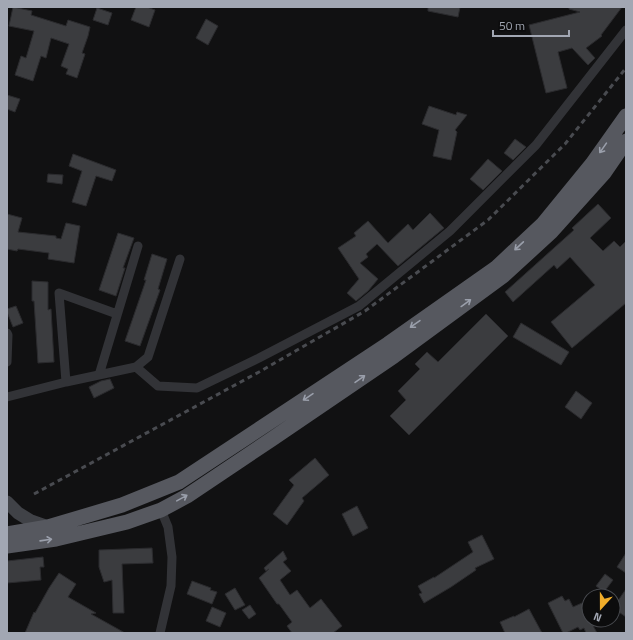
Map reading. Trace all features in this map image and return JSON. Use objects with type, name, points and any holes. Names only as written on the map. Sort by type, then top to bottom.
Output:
[{"type":"highway","points":[[7,534],[48,527],[122,506],[179,482],[381,348],[496,268],[543,224],[592,164],[626,116]]},
{"type":"highway","points":[[7,546],[56,539],[127,522],[161,510],[187,496],[394,356],[503,276],[551,232],[604,172],[626,141]]},
{"type":"main road","points":[[7,502],[18,513],[31,521],[48,527]]},
{"type":"street","points":[[136,367],[158,386],[197,388],[259,358],[359,306],[450,231],[536,145],[626,30]]},
{"type":"street","points":[[99,375],[138,246]]},
{"type":"street","points":[[7,397],[66,382],[136,367],[148,357],[180,259]]},
{"type":"street","points":[[66,382],[59,292],[117,314]]},
{"type":"street","points":[[7,333],[7,362]]},
{"type":"street","points":[[160,633],[171,586],[172,556],[168,527],[161,510]]},
{"type":"building","points":[[13,7],[32,11],[31,15],[66,26],[68,20],[90,27],[82,53],[85,54],[77,78],[66,74],[68,69],[61,66],[69,44],[51,38],[46,58],[41,56],[33,81],[15,75],[21,56],[26,58],[34,31],[9,26]]},
{"type":"building","points":[[136,7],[147,7],[155,10],[149,27],[131,20]]},
{"type":"building","points":[[428,7],[460,7],[458,17],[428,11]]},
{"type":"building","points":[[569,7],[622,7],[601,35],[602,36],[586,48],[595,58],[588,65],[572,48],[558,52],[567,88],[546,93],[529,25],[580,12],[569,9]]},
{"type":"building","points":[[97,8],[112,13],[108,25],[93,20]]},
{"type":"building","points":[[206,19],[218,26],[208,45],[196,38]]},
{"type":"building","points":[[7,95],[20,99],[15,112],[7,109]]},
{"type":"building","points":[[429,106],[456,115],[457,112],[467,115],[455,130],[457,132],[451,160],[433,156],[439,130],[422,124]]},
{"type":"building","points":[[515,139],[526,147],[513,160],[504,153]]},
{"type":"building","points":[[73,154],[116,170],[112,181],[96,176],[86,206],[72,202],[82,171],[69,166]]},
{"type":"building","points":[[488,159],[502,171],[483,190],[470,179]]},
{"type":"building","points":[[48,174],[63,175],[62,184],[47,182]]},
{"type":"building","points":[[598,204],[611,218],[590,238],[603,251],[614,241],[620,247],[626,241],[626,303],[572,348],[551,322],[595,285],[570,257],[557,269],[554,265],[513,302],[505,292],[574,230],[572,228]]},
{"type":"building","points":[[430,213],[444,228],[398,266],[377,244],[366,254],[368,257],[360,263],[378,279],[368,291],[356,301],[347,293],[359,279],[338,248],[356,236],[354,233],[368,221],[388,243],[408,224],[413,230]]},
{"type":"building","points":[[7,214],[22,218],[18,232],[56,236],[56,238],[61,239],[66,223],[80,226],[74,263],[48,259],[49,253],[7,249]]},
{"type":"building","points":[[118,233],[134,238],[123,268],[125,268],[116,296],[99,290]]},
{"type":"building","points":[[152,254],[167,259],[158,289],[160,290],[140,346],[125,341],[146,280],[144,280]]},
{"type":"building","points":[[32,281],[48,282],[48,310],[51,309],[54,362],[38,363],[34,301],[32,301]]},
{"type":"building","points":[[16,306],[23,323],[13,327],[7,309]]},
{"type":"building","points":[[486,314],[508,336],[409,435],[390,416],[406,400],[398,391],[420,369],[415,364],[427,352],[438,362]]},
{"type":"building","points":[[521,323],[569,352],[561,365],[513,337]]},
{"type":"building","points":[[110,379],[114,388],[94,398],[89,387],[101,381]]},
{"type":"building","points":[[576,391],[592,403],[581,419],[565,407]]},
{"type":"building","points":[[315,458],[329,475],[302,498],[304,501],[287,525],[273,514],[294,485],[289,480]]},
{"type":"building","points":[[357,506],[368,528],[353,536],[342,514]]},
{"type":"building","points":[[482,535],[494,559],[475,568],[476,570],[424,603],[419,594],[422,593],[418,586],[434,578],[473,552],[468,542]]},
{"type":"building","points":[[152,548],[153,563],[122,564],[124,613],[113,613],[112,580],[104,582],[99,567],[99,550]]},
{"type":"building","points":[[283,551],[287,559],[283,562],[291,571],[280,580],[290,595],[297,590],[310,608],[321,599],[342,626],[333,633],[292,633],[287,626],[292,622],[279,604],[277,604],[259,578],[269,569],[266,571],[264,568]]},
{"type":"building","points":[[626,553],[626,573],[617,567]]},
{"type":"building","points":[[43,557],[44,567],[40,567],[41,580],[7,583],[7,561]]},
{"type":"building","points":[[59,573],[76,584],[68,597],[96,613],[91,614],[125,633],[25,633],[34,612],[35,613]]},
{"type":"building","points":[[605,574],[613,580],[607,588],[599,588],[596,586]]},
{"type":"building","points":[[192,581],[211,588],[210,590],[217,592],[212,604],[187,594]]},
{"type":"building","points":[[235,588],[245,605],[235,610],[225,594]]},
{"type":"building","points":[[626,589],[626,617],[621,614],[621,596]]},
{"type":"building","points":[[562,596],[565,601],[569,599],[573,607],[581,603],[581,628],[584,628],[580,630],[578,627],[563,633],[548,603]]},
{"type":"building","points":[[250,605],[256,614],[249,619],[242,610]]},
{"type":"building","points":[[212,607],[226,613],[220,627],[206,621]]},
{"type":"building","points":[[529,609],[542,633],[505,633],[500,622]]},
{"type":"building","points":[[584,628],[594,628],[597,633],[586,633]]},
{"type":"railway","points":[[34,494],[259,372],[365,311],[488,220],[565,144],[626,68]]}]
